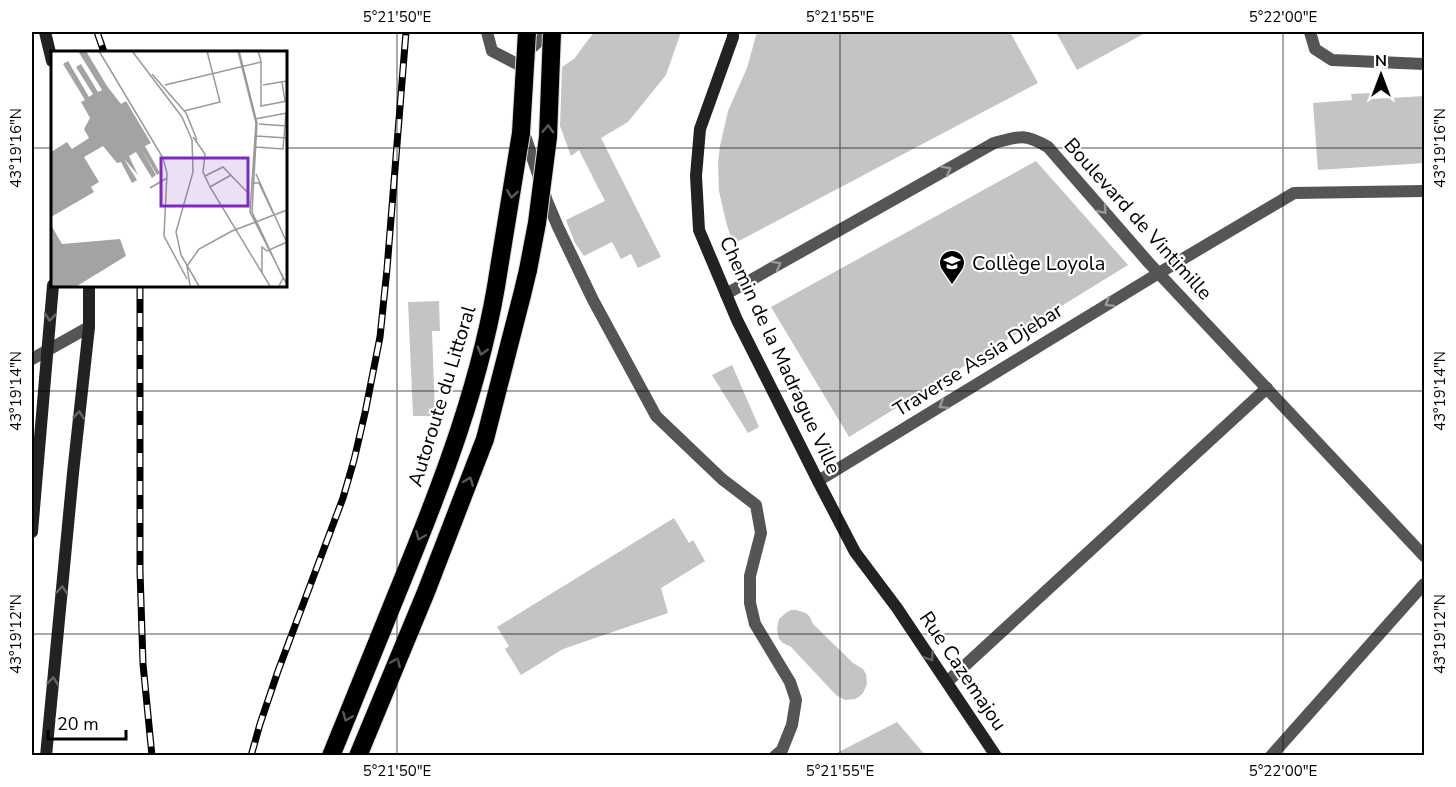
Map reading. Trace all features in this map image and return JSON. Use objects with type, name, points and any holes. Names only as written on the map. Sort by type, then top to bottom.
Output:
[{"type":"highway","name":"Autoroute du Littoral","points":[[331,756],[427,519],[457,438],[486,339],[496,294],[522,133],[527,32]]},
{"type":"highway","points":[[358,756],[426,592],[485,439],[522,295],[537,223],[548,137],[550,32]]},
{"type":"street","points":[[45,32],[51,58]]},
{"type":"street","points":[[487,32],[492,51],[519,65]]},
{"type":"street","points":[[550,32],[530,50],[519,65],[516,82],[516,111],[547,201],[593,300],[656,416],[722,479],[756,504],[761,533],[750,576],[750,603],[755,624],[790,682],[796,700],[792,725],[782,750],[775,756]]},
{"type":"street","name":"Chemin de la Madrague Ville","points":[[733,32],[700,129],[696,176],[699,230],[737,320],[855,552],[897,608]]},
{"type":"street","points":[[1310,32],[1315,49],[1332,60],[1425,64]]},
{"type":"street","name":"Boulevard de Vintimille","points":[[726,294],[994,143],[1019,136],[1036,139],[1048,147],[1159,273],[1425,556]]},
{"type":"street","name":"Traverse Assia Djebar","points":[[818,481],[1294,193],[1425,190]]},
{"type":"street","points":[[32,532],[53,286]]},
{"type":"street","points":[[46,756],[89,327],[89,286]]},
{"type":"street","points":[[32,359],[89,327]]},
{"type":"street","points":[[947,682],[1268,388]]},
{"type":"street","points":[[1270,756],[1425,584]]},
{"type":"street","name":"Rue Cazemajou","points":[[897,608],[996,756]]},
{"type":"building","points":[[594,32],[681,32],[666,75],[628,122],[601,138],[661,257],[638,268],[631,254],[621,259],[612,242],[584,256],[575,243],[566,220],[605,201],[579,150],[571,156],[560,126],[562,67],[574,59]]},
{"type":"building","points":[[757,32],[1010,32],[1038,83],[733,244],[719,191],[718,162],[728,111],[747,68]]},
{"type":"building","points":[[1056,32],[1147,32],[1077,70]]},
{"type":"building","points":[[1371,93],[1372,99],[1425,96],[1425,163],[1318,170],[1313,103],[1352,100],[1351,94]]},
{"type":"building","name":"Collège Loyola","points":[[1036,161],[1128,265],[849,437],[771,307]]},
{"type":"building","points":[[439,301],[440,331],[432,331],[435,416],[413,416],[408,302]]},
{"type":"building","points":[[732,365],[759,427],[748,433],[712,375]]},
{"type":"building","points":[[674,518],[689,543],[693,540],[705,561],[661,588],[668,613],[563,649],[521,675],[505,649],[509,646],[497,627]]},
{"type":"building","points":[[791,610],[806,613],[813,624],[853,663],[863,669],[867,684],[860,696],[845,700],[836,695],[791,647],[779,639],[777,629],[779,619]]},
{"type":"building","points":[[897,722],[926,756],[831,756]]},
{"type":"railway","points":[[97,32],[104,51]]},
{"type":"railway","points":[[251,756],[278,671],[343,498],[365,413],[380,337],[406,32]]},
{"type":"railway","points":[[140,286],[140,571],[143,664],[152,756]]},
{"type":"place","name":"Collège Loyola","points":[[952,286]]}]
